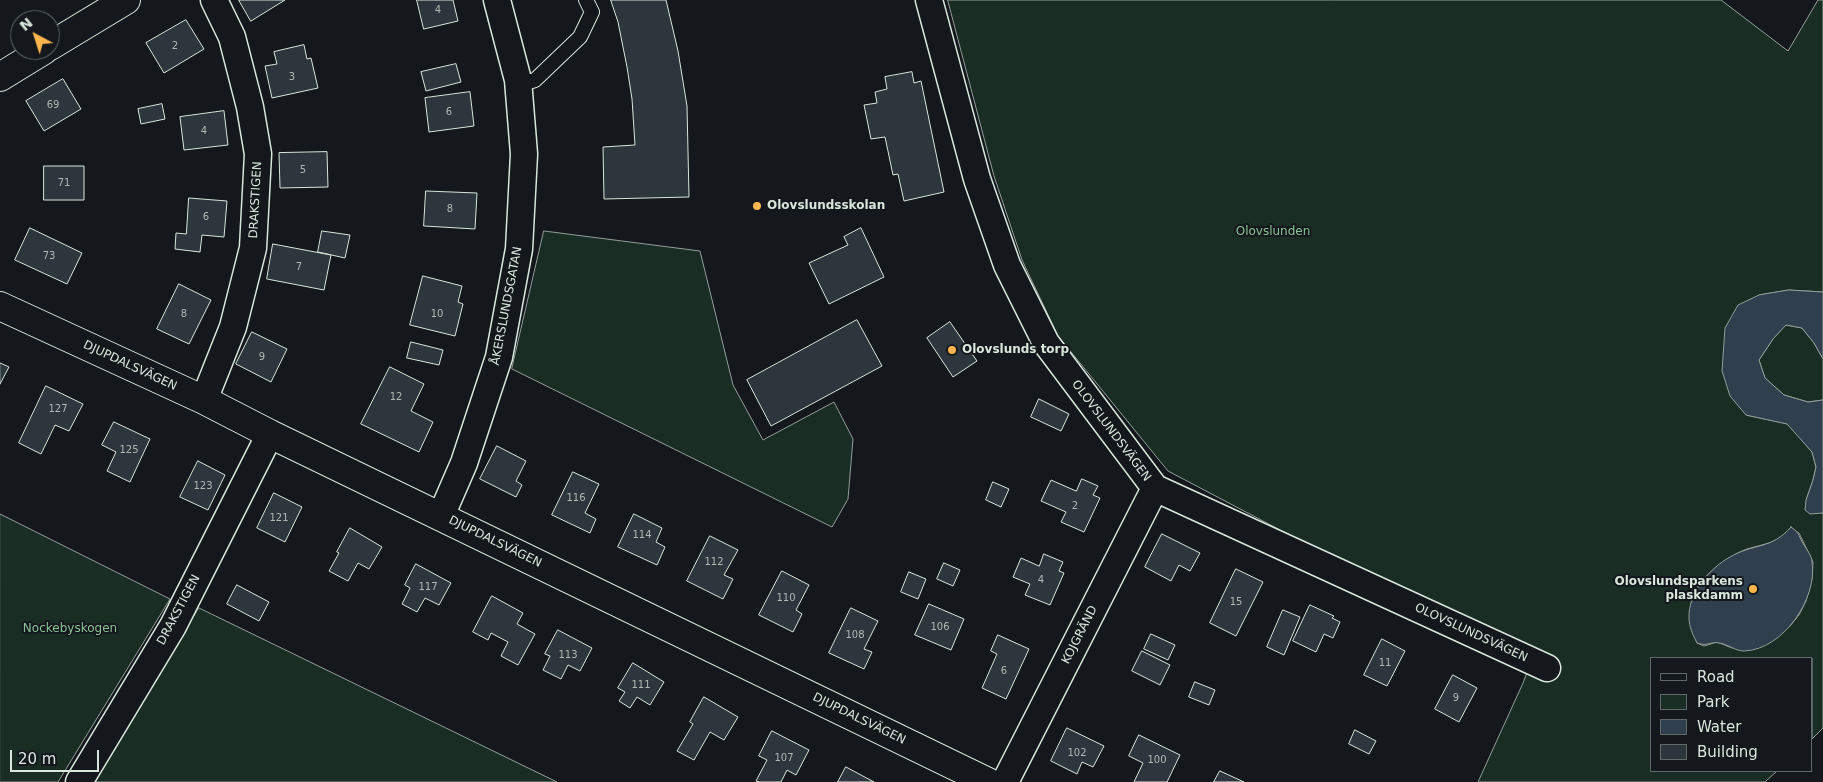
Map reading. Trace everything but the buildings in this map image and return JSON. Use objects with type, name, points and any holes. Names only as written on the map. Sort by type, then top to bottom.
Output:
[{"type":"street","points":[[60,40],[126,0]]},
{"type":"street","name":"DRAKSTIGEN","points":[[204,400],[233,327],[253,248],[258,154],[250,107],[232,37],[214,0]]},
{"type":"street","name":"ÅKERSLUNDSGATAN","points":[[441,516],[464,463],[498,357],[519,250],[524,154],[519,85],[497,0]]},
{"type":"street","name":"OLOVSLUNDSVÄGEN","points":[[929,0],[977,178],[1008,265],[1046,343],[1155,488],[1547,668]]},
{"type":"street","points":[[0,77],[28,60]]},
{"type":"street","name":"DJUPDALSVÄGEN","points":[[0,306],[204,400],[270,434],[988,782]]},
{"type":"street","name":"DRAKSTIGEN","points":[[79,782],[173,626],[270,434]]},
{"type":"street","name":"KOJGRÄND","points":[[1005,782],[1155,488]]},
{"type":"lane","points":[[519,85],[535,80],[580,37],[592,12],[586,0]]},
{"type":"green space","name":"Olovslunden","points":[[948,0],[1721,0],[1788,51],[1818,0],[1823,0],[1823,292],[1789,290],[1759,295],[1746,415],[1788,424],[1812,452],[1816,467],[1806,500],[1823,513],[1823,728],[1813,738],[1813,657],[1650,657],[1650,772],[1776,772],[1765,782],[1478,782],[1523,683],[1534,654],[1398,592],[1168,471],[1058,336],[1022,260],[994,176]],"holes":[[[1791,528],[1799,533],[1813,562],[1812,579],[1806,601],[1799,615],[1790,626],[1732,648],[1717,642],[1704,646],[1697,643],[1692,618],[1691,604],[1693,595],[1704,578],[1721,563],[1739,552],[1776,540]]]},
{"type":"green space","points":[[544,231],[700,251],[733,385],[763,440],[834,402],[853,439],[848,499],[832,527],[512,369]]},
{"type":"green space","points":[[1786,325],[1802,328],[1814,343],[1823,359],[1823,400],[1808,402],[1784,395],[1765,378],[1759,360],[1773,339]]},
{"type":"green space","name":"Nockebyskogen","points":[[0,514],[170,599],[58,782],[0,782]]},
{"type":"green space","points":[[199,608],[557,782],[94,782]]},
{"type":"water","points":[[1789,290],[1823,292],[1823,359],[1814,343],[1802,328],[1786,325],[1773,339],[1759,360],[1765,378],[1784,395],[1808,402],[1823,400],[1823,513],[1810,514],[1805,510],[1806,500],[1816,467],[1812,452],[1787,424],[1746,415],[1730,396],[1722,371],[1725,328],[1738,305],[1759,295]]},
{"type":"water","name":"Olovslundsparkens plaskdamm","points":[[1791,527],[1798,533],[1812,562],[1809,591],[1795,620],[1772,642],[1758,648],[1744,651],[1719,643],[1697,643],[1689,618],[1692,599],[1702,582],[1715,568],[1730,557],[1769,543],[1784,534]]},
{"type":"place","name":"Olovslundsskolan","points":[[757,206]]},
{"type":"place","name":"Olovslunds torp","points":[[952,350]]},
{"type":"place","name":"Olovslundsparkens plaskdamm","points":[[1753,589]]}]
